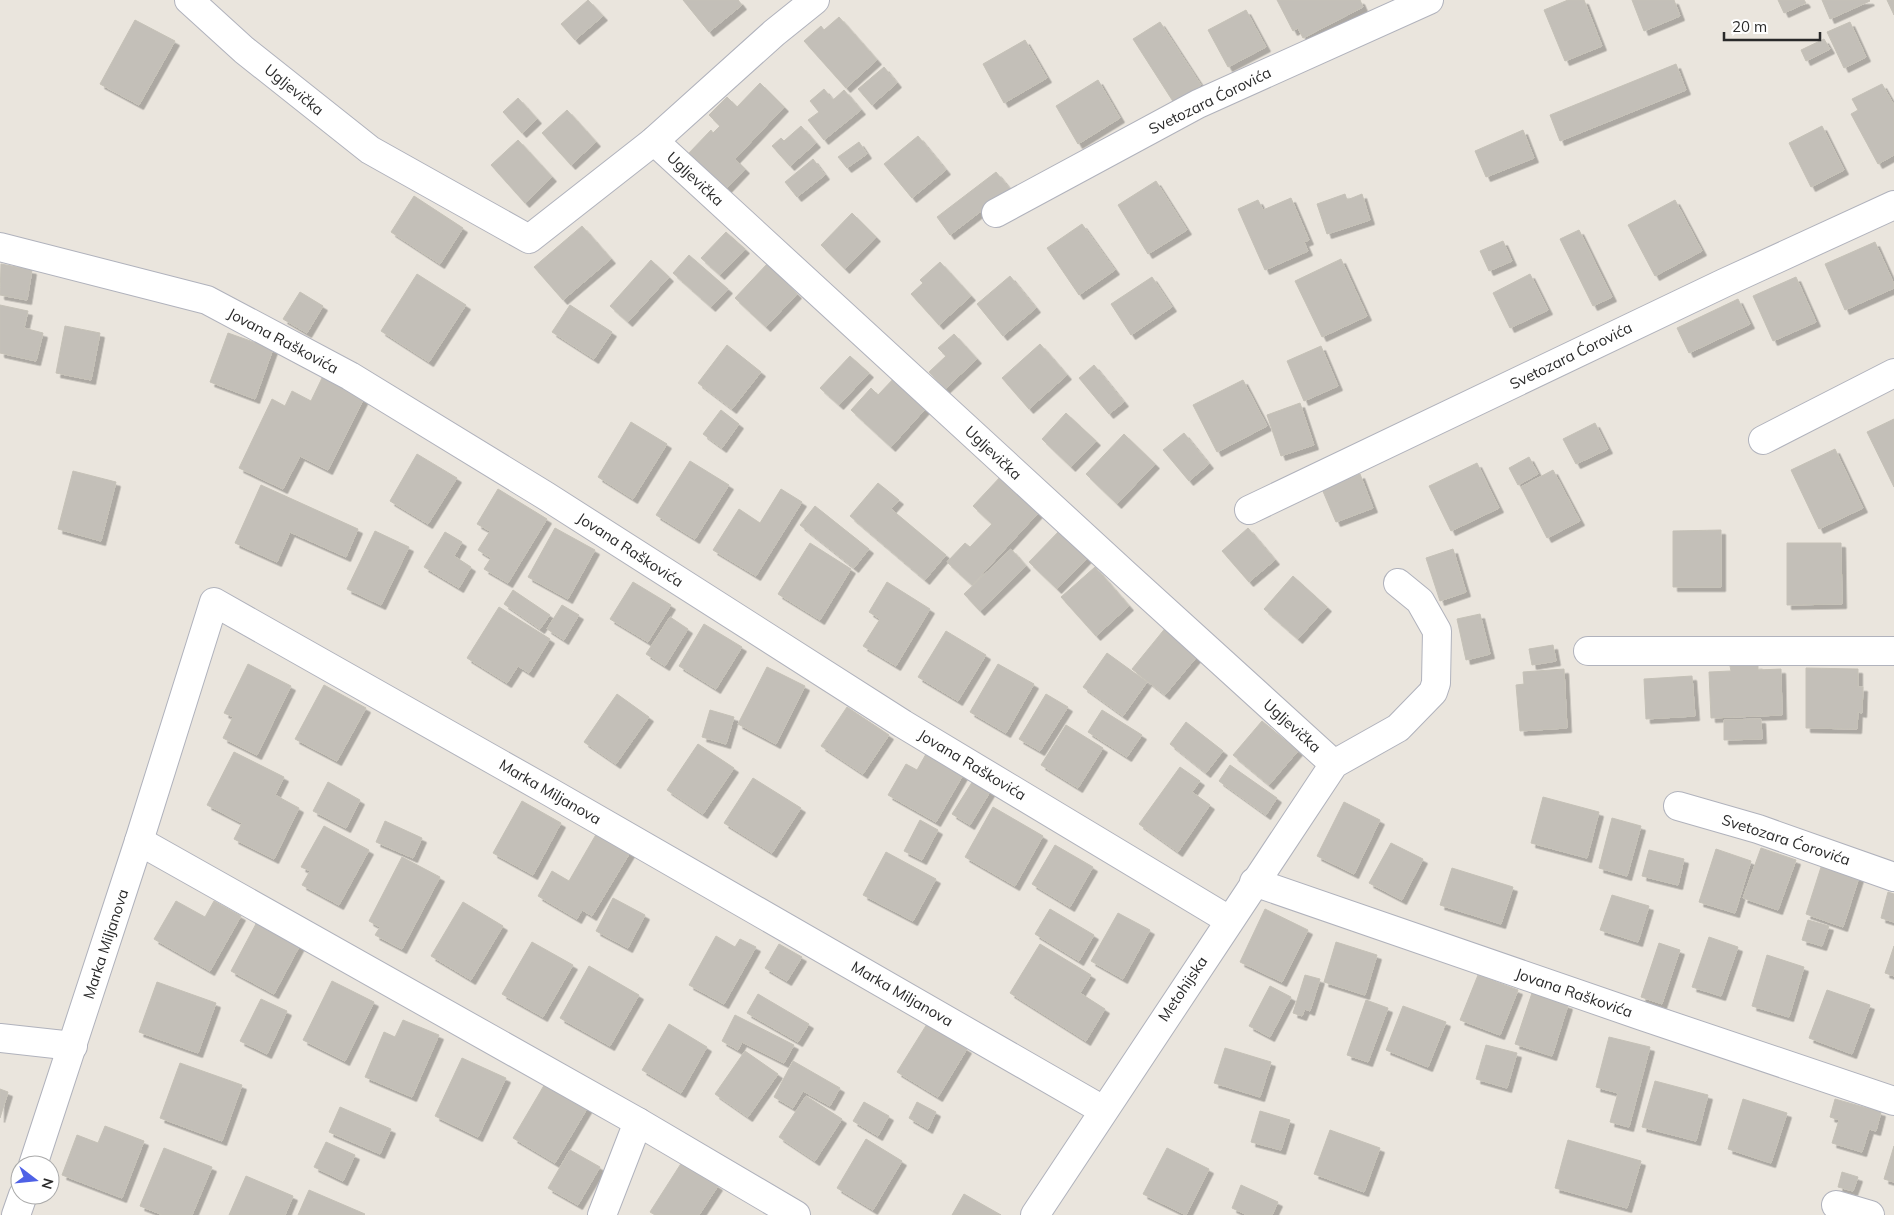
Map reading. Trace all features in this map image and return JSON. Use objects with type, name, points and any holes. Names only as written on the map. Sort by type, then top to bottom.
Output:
[{"type":"street","name":"Ugljevička","points":[[189,0],[244,50],[370,150],[530,239],[654,141],[774,33],[815,0]]},
{"type":"street","name":"Svetozara Ćorovića","points":[[996,213],[1198,104],[1429,0]]},
{"type":"street","name":"Ugljevička","points":[[654,141],[1334,764]]},
{"type":"street","name":"Svetozara Ćorovića","points":[[1249,510],[1724,283],[1894,205]]},
{"type":"street","name":"Jovana Raškovića","points":[[0,247],[207,300],[350,376],[554,501],[903,724],[1229,920]]},
{"type":"street","points":[[1763,440],[1894,374]]},
{"type":"street","points":[[1334,764],[1398,728],[1433,692],[1436,683],[1438,631],[1420,601],[1398,583]]},
{"type":"street","name":"Marka Miljanova","points":[[36,1155],[139,841],[214,602],[1103,1110]]},
{"type":"street","points":[[1588,651],[1894,651]]},
{"type":"street","name":"Metohijska","points":[[1035,1215],[1334,764]]},
{"type":"street","name":"Svetozara Ćorovića","points":[[1678,806],[1758,829],[1894,877]]},
{"type":"street","points":[[139,841],[638,1122],[796,1215]]},
{"type":"street","name":"Jovana Raškovića","points":[[1254,882],[1632,1013],[1894,1101]]},
{"type":"street","points":[[0,1038],[73,1046]]},
{"type":"street","points":[[602,1215],[638,1122]]},
{"type":"street","points":[[1836,1205],[1870,1215]]},
{"type":"building","points":[[588,0],[603,16],[575,40],[561,24]]},
{"type":"building","points":[[683,0],[738,0],[742,5],[709,32]]},
{"type":"building","points":[[1277,0],[1360,0],[1363,7],[1303,38],[1298,28],[1293,31]]},
{"type":"building","points":[[1568,0],[1584,0],[1602,46],[1565,61],[1544,10]]},
{"type":"building","points":[[1632,0],[1674,0],[1680,16],[1644,31]]},
{"type":"building","points":[[1778,0],[1804,0],[1806,3],[1784,13]]},
{"type":"building","points":[[1822,0],[1869,0],[1870,1],[1830,19]]},
{"type":"building","points":[[1887,0],[1894,0],[1894,15]]},
{"type":"building","points":[[1246,10],[1266,47],[1228,67],[1208,30]]},
{"type":"building","points":[[839,17],[877,60],[846,88],[804,41],[821,26],[824,30]]},
{"type":"building","points":[[135,20],[175,41],[139,105],[100,84]]},
{"type":"building","points":[[1160,22],[1201,85],[1174,103],[1133,39]]},
{"type":"building","points":[[1850,22],[1866,57],[1844,68],[1827,32]]},
{"type":"building","points":[[1824,39],[1830,49],[1806,61],[1801,50]]},
{"type":"building","points":[[1025,40],[1047,78],[1004,103],[983,64]]},
{"type":"building","points":[[1676,64],[1686,90],[1560,141],[1550,115]]},
{"type":"building","points":[[884,67],[897,83],[872,105],[858,89]]},
{"type":"building","points":[[1098,80],[1120,118],[1078,144],[1056,106]]},
{"type":"building","points":[[760,83],[784,107],[735,159],[745,169],[726,189],[688,154],[711,130],[713,133],[720,126],[709,115],[727,97],[737,107]]},
{"type":"building","points":[[1882,84],[1894,105],[1894,155],[1878,164],[1851,114],[1858,110],[1852,99]]},
{"type":"building","points":[[824,89],[833,100],[844,90],[861,110],[824,140],[808,120],[819,112],[810,101]]},
{"type":"building","points":[[518,98],[537,119],[522,133],[503,112]]},
{"type":"building","points":[[567,110],[596,142],[571,165],[542,133]]},
{"type":"building","points":[[801,126],[816,143],[790,166],[772,146],[781,138],[784,141]]},
{"type":"building","points":[[1822,126],[1844,170],[1811,187],[1789,143]]},
{"type":"building","points":[[1523,130],[1534,158],[1486,177],[1475,151]]},
{"type":"building","points":[[918,136],[946,170],[912,198],[884,164]]},
{"type":"building","points":[[518,140],[552,177],[525,203],[491,165]]},
{"type":"building","points":[[859,142],[867,154],[847,168],[838,157]]},
{"type":"building","points":[[813,159],[825,175],[797,197],[785,182]]},
{"type":"building","points":[[996,172],[1010,189],[950,235],[937,217]]},
{"type":"building","points":[[1156,181],[1187,230],[1148,254],[1118,205]]},
{"type":"building","points":[[1345,194],[1347,200],[1362,194],[1370,220],[1327,234],[1317,204]]},
{"type":"building","points":[[414,196],[463,228],[440,264],[391,232]]},
{"type":"building","points":[[1291,198],[1309,240],[1304,242],[1308,251],[1265,270],[1238,209],[1258,200],[1263,210]]},
{"type":"building","points":[[1675,200],[1702,251],[1655,276],[1628,225]]},
{"type":"building","points":[[852,213],[876,237],[845,269],[821,245]]},
{"type":"building","points":[[1082,224],[1115,270],[1079,295],[1047,248]]},
{"type":"building","points":[[582,226],[611,259],[563,300],[534,267]]},
{"type":"building","points":[[1579,230],[1612,297],[1593,306],[1560,239]]},
{"type":"building","points":[[726,232],[745,249],[720,275],[701,258]]},
{"type":"building","points":[[1503,241],[1512,261],[1489,271],[1480,251]]},
{"type":"building","points":[[1875,242],[1894,284],[1894,288],[1845,310],[1825,264]]},
{"type":"building","points":[[689,255],[728,289],[711,307],[673,273]]},
{"type":"building","points":[[1341,259],[1367,316],[1322,337],[1295,281]]},
{"type":"building","points":[[651,260],[669,277],[628,322],[610,306]]},
{"type":"building","points":[[940,262],[971,296],[939,325],[911,294],[923,283],[920,280]]},
{"type":"building","points":[[1,264],[32,270],[27,300],[0,295]]},
{"type":"building","points":[[767,264],[797,294],[766,327],[735,298]]},
{"type":"building","points":[[417,274],[466,305],[429,362],[381,331]]},
{"type":"building","points":[[1530,274],[1548,310],[1510,328],[1493,293]]},
{"type":"building","points":[[1010,276],[1036,308],[1003,336],[977,304]]},
{"type":"building","points":[[1152,277],[1172,307],[1131,335],[1111,304]]},
{"type":"building","points":[[1796,277],[1816,322],[1773,341],[1753,296]]},
{"type":"building","points":[[300,292],[323,306],[307,333],[283,319]]},
{"type":"building","points":[[1738,299],[1750,324],[1689,353],[1677,328]]},
{"type":"building","points":[[0,305],[28,311],[24,328],[43,333],[36,361],[0,353]]},
{"type":"building","points":[[570,305],[612,332],[594,359],[552,332]]},
{"type":"building","points":[[65,326],[100,333],[91,380],[56,373]]},
{"type":"building","points":[[228,333],[273,349],[255,399],[210,382]]},
{"type":"building","points":[[954,334],[977,359],[945,389],[929,372],[946,356],[938,348]]},
{"type":"building","points":[[1040,344],[1067,375],[1029,409],[1002,378]]},
{"type":"building","points":[[727,345],[761,372],[732,409],[698,383]]},
{"type":"building","points":[[1321,346],[1338,386],[1304,401],[1287,361]]},
{"type":"building","points":[[850,356],[869,373],[839,405],[820,388]]},
{"type":"building","points":[[1094,365],[1124,402],[1109,414],[1079,378]]},
{"type":"building","points":[[323,376],[365,396],[328,470],[300,456],[283,489],[239,468],[272,399],[285,406],[292,391],[311,401]]},
{"type":"building","points":[[896,376],[928,406],[891,447],[851,410],[871,388],[878,395]]},
{"type":"building","points":[[1243,380],[1267,426],[1217,452],[1193,405]]},
{"type":"building","points":[[1300,403],[1314,445],[1281,456],[1267,415]]},
{"type":"building","points":[[721,410],[739,424],[722,448],[703,434]]},
{"type":"building","points":[[1066,413],[1096,441],[1071,467],[1042,439]]},
{"type":"building","points":[[1894,419],[1894,487],[1867,432]]},
{"type":"building","points":[[631,422],[667,444],[633,499],[598,477]]},
{"type":"building","points":[[1595,423],[1608,449],[1576,464],[1563,439]]},
{"type":"building","points":[[1184,433],[1209,464],[1189,481],[1163,450]]},
{"type":"building","points":[[1124,434],[1155,464],[1117,504],[1086,474]]},
{"type":"building","points":[[1835,449],[1863,508],[1819,529],[1791,470]]},
{"type":"building","points":[[417,454],[457,478],[428,524],[390,501]]},
{"type":"building","points":[[1529,457],[1538,474],[1518,485],[1509,468]]},
{"type":"building","points":[[690,461],[729,485],[695,539],[656,515]]},
{"type":"building","points":[[1477,463],[1499,508],[1451,531],[1429,486]]},
{"type":"building","points":[[1553,470],[1580,521],[1547,538],[1521,487]]},
{"type":"building","points":[[73,471],[116,482],[101,541],[58,529]]},
{"type":"building","points":[[1360,474],[1373,508],[1336,522],[1322,489]]},
{"type":"building","points":[[1002,475],[1040,511],[972,585],[947,562],[965,543],[970,547],[992,524],[973,506]]},
{"type":"building","points":[[878,483],[899,500],[891,509],[946,555],[925,580],[850,516]]},
{"type":"building","points":[[261,485],[358,529],[346,557],[290,532],[277,562],[235,543]]},
{"type":"building","points":[[498,489],[547,519],[508,583],[484,569],[491,558],[478,550],[490,531],[477,524]]},
{"type":"building","points":[[781,489],[802,502],[756,576],[713,550],[739,509],[760,523]]},
{"type":"building","points":[[815,506],[869,549],[854,568],[800,525]]},
{"type":"building","points":[[555,528],[595,550],[568,599],[528,577]]},
{"type":"building","points":[[1062,528],[1090,555],[1057,589],[1029,562]]},
{"type":"building","points":[[1248,528],[1275,560],[1249,582],[1222,551]]},
{"type":"building","points":[[1721,530],[1721,587],[1673,587],[1673,531]]},
{"type":"building","points":[[375,531],[409,547],[381,605],[347,589]]},
{"type":"building","points":[[445,532],[462,542],[454,556],[471,567],[459,588],[424,567]]},
{"type":"building","points":[[810,543],[851,569],[820,620],[778,594]]},
{"type":"building","points":[[1787,543],[1841,543],[1842,604],[1787,605]]},
{"type":"building","points":[[1011,549],[1026,566],[980,611],[964,594]]},
{"type":"building","points":[[1453,549],[1466,592],[1440,601],[1426,558]]},
{"type":"building","points":[[1095,567],[1129,606],[1096,636],[1061,597]]},
{"type":"building","points":[[1293,576],[1327,607],[1298,639],[1264,609]]},
{"type":"building","points":[[633,582],[671,605],[648,642],[610,619]]},
{"type":"building","points":[[887,582],[930,609],[896,666],[863,646],[880,619],[869,612]]},
{"type":"building","points":[[513,590],[550,615],[540,629],[504,604]]},
{"type":"building","points":[[562,605],[579,615],[564,640],[547,629]]},
{"type":"building","points":[[499,607],[550,639],[529,673],[518,666],[507,683],[467,658]]},
{"type":"building","points":[[1480,614],[1490,654],[1466,660],[1457,619]]},
{"type":"building","points":[[670,617],[688,629],[665,666],[646,654]]},
{"type":"building","points":[[704,624],[742,647],[716,689],[679,666]]},
{"type":"building","points":[[1167,626],[1200,653],[1165,695],[1132,669]]},
{"type":"building","points":[[946,631],[986,655],[958,701],[918,677]]},
{"type":"building","points":[[1553,645],[1556,661],[1532,665],[1529,649]]},
{"type":"building","points":[[1107,653],[1147,682],[1123,716],[1083,687]]},
{"type":"building","points":[[248,664],[291,686],[257,755],[223,738],[233,717],[224,713]]},
{"type":"building","points":[[998,664],[1034,684],[1006,733],[970,712]]},
{"type":"building","points":[[1758,665],[1758,670],[1781,669],[1782,715],[1711,718],[1709,672],[1731,671],[1730,666]]},
{"type":"building","points":[[767,667],[805,686],[776,744],[738,724]]},
{"type":"building","points":[[1806,668],[1858,669],[1858,687],[1863,687],[1862,713],[1858,712],[1857,729],[1806,728]]},
{"type":"building","points":[[1564,669],[1567,728],[1520,731],[1516,685],[1524,684],[1523,672]]},
{"type":"building","points":[[1692,676],[1695,716],[1646,719],[1644,679]]},
{"type":"building","points":[[324,685],[366,708],[337,761],[295,739]]},
{"type":"building","points":[[617,694],[649,717],[616,764],[584,742]]},
{"type":"building","points":[[1046,694],[1068,707],[1040,751],[1019,739]]},
{"type":"building","points":[[847,707],[889,735],[863,774],[821,746]]},
{"type":"building","points":[[710,710],[734,717],[726,744],[702,737]]},
{"type":"building","points":[[1102,710],[1142,735],[1127,757],[1088,732]]},
{"type":"building","points":[[1761,719],[1762,739],[1724,740],[1724,720]]},
{"type":"building","points":[[1262,721],[1298,751],[1269,785],[1233,755]]},
{"type":"building","points":[[1186,722],[1223,751],[1206,773],[1170,744]]},
{"type":"building","points":[[1066,725],[1103,748],[1078,788],[1041,765]]},
{"type":"building","points":[[698,744],[734,768],[703,814],[667,790]]},
{"type":"building","points":[[234,752],[284,777],[275,795],[299,808],[274,859],[234,839],[242,823],[207,805]]},
{"type":"building","points":[[926,754],[963,775],[936,822],[888,795],[906,764],[917,770]]},
{"type":"building","points":[[1230,765],[1277,798],[1266,815],[1219,781]]},
{"type":"building","points":[[1180,767],[1200,781],[1192,792],[1210,805],[1178,852],[1139,824]]},
{"type":"building","points":[[976,776],[993,787],[970,825],[952,814]]},
{"type":"building","points":[[753,778],[801,808],[772,853],[724,823]]},
{"type":"building","points":[[328,782],[360,800],[346,828],[313,811]]},
{"type":"building","points":[[1543,797],[1599,812],[1587,858],[1531,843]]},
{"type":"building","points":[[522,801],[561,823],[533,875],[493,853]]},
{"type":"building","points":[[1344,802],[1380,820],[1354,874],[1317,856]]},
{"type":"building","points":[[993,807],[1043,836],[1015,886],[965,857]]},
{"type":"building","points":[[1612,818],[1641,826],[1627,876],[1599,868]]},
{"type":"building","points":[[920,820],[938,830],[922,860],[904,851]]},
{"type":"building","points":[[385,821],[422,838],[413,858],[376,842]]},
{"type":"building","points":[[324,826],[369,850],[339,905],[302,885],[310,871],[301,867]]},
{"type":"building","points":[[598,831],[631,851],[592,916],[582,910],[577,919],[538,896],[552,871],[569,881]]},
{"type":"building","points":[[1391,843],[1423,859],[1402,900],[1369,883]]},
{"type":"building","points":[[1055,845],[1093,867],[1070,907],[1032,884]]},
{"type":"building","points":[[1761,848],[1796,860],[1778,910],[1743,898]]},
{"type":"building","points":[[1716,849],[1751,861],[1735,913],[1699,902]]},
{"type":"building","points":[[1649,850],[1684,859],[1678,885],[1642,876]]},
{"type":"building","points":[[886,852],[936,879],[913,921],[863,895]]},
{"type":"building","points":[[402,857],[440,877],[402,949],[375,935],[380,927],[369,921]]},
{"type":"building","points":[[1822,864],[1859,877],[1843,927],[1806,914]]},
{"type":"building","points":[[1452,868],[1513,887],[1501,924],[1440,905]]},
{"type":"building","points":[[1888,892],[1894,894],[1894,922],[1881,918]]},
{"type":"building","points":[[1612,895],[1649,906],[1638,942],[1600,930]]},
{"type":"building","points":[[613,898],[645,915],[628,948],[596,931]]},
{"type":"building","points":[[176,901],[205,917],[214,901],[241,916],[210,971],[154,939]]},
{"type":"building","points":[[463,902],[503,926],[471,980],[431,956]]},
{"type":"building","points":[[1050,909],[1094,935],[1079,961],[1035,934]]},
{"type":"building","points":[[1265,909],[1308,930],[1282,982],[1240,962]]},
{"type":"building","points":[[1118,913],[1150,930],[1123,979],[1091,961]]},
{"type":"building","points":[[1808,920],[1829,926],[1822,946],[1802,940]]},
{"type":"building","points":[[257,922],[300,945],[274,994],[231,971]]},
{"type":"building","points":[[716,936],[735,947],[740,939],[756,947],[724,1004],[689,985]]},
{"type":"building","points":[[1709,937],[1738,947],[1721,996],[1692,987]]},
{"type":"building","points":[[532,942],[573,965],[543,1017],[502,994]]},
{"type":"building","points":[[1336,942],[1377,955],[1365,995],[1324,982]]},
{"type":"building","points":[[1659,943],[1680,950],[1662,1004],[1641,997]]},
{"type":"building","points":[[779,944],[802,957],[787,981],[765,968]]},
{"type":"building","points":[[1040,944],[1091,975],[1080,993],[1105,1009],[1086,1041],[1010,993]]},
{"type":"building","points":[[1894,946],[1894,976],[1885,973]]},
{"type":"building","points":[[1767,955],[1804,967],[1789,1017],[1752,1006]]},
{"type":"building","points":[[589,966],[639,995],[610,1046],[560,1018]]},
{"type":"building","points":[[1305,975],[1320,979],[1310,1011],[1305,1009],[1302,1016],[1293,1013]]},
{"type":"building","points":[[1478,975],[1518,990],[1500,1035],[1460,1020]]},
{"type":"building","points":[[332,981],[374,1002],[345,1061],[303,1040]]},
{"type":"building","points":[[157,982],[216,1003],[198,1053],[139,1032]]},
{"type":"building","points":[[1270,986],[1291,997],[1270,1037],[1249,1026]]},
{"type":"building","points":[[1827,990],[1870,1005],[1852,1054],[1809,1038]]},
{"type":"building","points":[[1532,993],[1568,1005],[1552,1056],[1515,1044]]},
{"type":"building","points":[[758,994],[809,1024],[798,1042],[747,1013]]},
{"type":"building","points":[[261,999],[287,1011],[267,1054],[240,1041]]},
{"type":"building","points":[[1366,1000],[1388,1008],[1368,1062],[1347,1055]]},
{"type":"building","points":[[1403,1006],[1446,1022],[1428,1067],[1386,1050]]},
{"type":"building","points":[[735,1015],[794,1045],[784,1063],[742,1042],[738,1050],[722,1041]]},
{"type":"building","points":[[403,1020],[439,1035],[412,1097],[365,1077],[384,1032],[395,1037]]},
{"type":"building","points":[[669,1024],[707,1047],[681,1093],[642,1070]]},
{"type":"building","points":[[927,1024],[967,1049],[938,1097],[897,1072]]},
{"type":"building","points":[[1609,1037],[1650,1047],[1629,1127],[1610,1122],[1618,1093],[1596,1087]]},
{"type":"building","points":[[1486,1045],[1517,1053],[1507,1088],[1476,1079]]},
{"type":"building","points":[[1225,1048],[1271,1062],[1260,1097],[1214,1083]]},
{"type":"building","points":[[745,1051],[778,1074],[748,1117],[715,1094]]},
{"type":"building","points":[[462,1058],[506,1078],[478,1137],[435,1116]]},
{"type":"building","points":[[793,1061],[840,1088],[830,1106],[803,1091],[793,1108],[774,1097]]},
{"type":"building","points":[[180,1063],[242,1085],[222,1141],[160,1118]]},
{"type":"building","points":[[1655,1081],[1708,1095],[1696,1141],[1642,1127]]},
{"type":"building","points":[[546,1082],[588,1107],[555,1163],[513,1138]]},
{"type":"building","points":[[0,1089],[8,1092],[0,1118]]},
{"type":"building","points":[[806,1096],[842,1119],[815,1161],[779,1137]]},
{"type":"building","points":[[1743,1099],[1787,1113],[1771,1163],[1728,1149]]},
{"type":"building","points":[[1835,1099],[1881,1112],[1876,1131],[1869,1129],[1862,1152],[1832,1143],[1839,1120],[1830,1117]]},
{"type":"building","points":[[864,1102],[889,1116],[878,1136],[853,1121]]},
{"type":"building","points":[[917,1102],[936,1112],[928,1129],[909,1118]]},
{"type":"building","points":[[340,1107],[391,1129],[380,1154],[329,1132]]},
{"type":"building","points":[[1260,1111],[1290,1120],[1281,1150],[1251,1142]]},
{"type":"building","points":[[105,1126],[144,1141],[122,1198],[62,1175],[77,1135],[98,1143]]},
{"type":"building","points":[[1330,1130],[1380,1148],[1364,1192],[1314,1174]]},
{"type":"building","points":[[866,1139],[902,1161],[873,1210],[837,1188]]},
{"type":"building","points":[[1568,1140],[1641,1161],[1627,1208],[1555,1188]]},
{"type":"building","points":[[326,1142],[355,1155],[343,1181],[314,1167]]},
{"type":"building","points":[[1894,1146],[1894,1182],[1884,1179]]},
{"type":"building","points":[[164,1148],[212,1167],[192,1215],[163,1215],[140,1206]]},
{"type":"building","points":[[1167,1148],[1209,1169],[1186,1215],[1143,1194]]},
{"type":"building","points":[[570,1150],[600,1167],[578,1205],[548,1188]]},
{"type":"building","points":[[682,1162],[718,1186],[699,1215],[655,1215],[650,1212]]},
{"type":"building","points":[[1842,1172],[1858,1177],[1853,1191],[1838,1187]]},
{"type":"building","points":[[246,1176],[293,1196],[285,1215],[229,1215]]},
{"type":"building","points":[[1241,1185],[1278,1202],[1272,1215],[1247,1215],[1232,1208]]},
{"type":"building","points":[[309,1190],[365,1214],[298,1215]]},
{"type":"building","points":[[964,1194],[1001,1215],[952,1215]]}]
